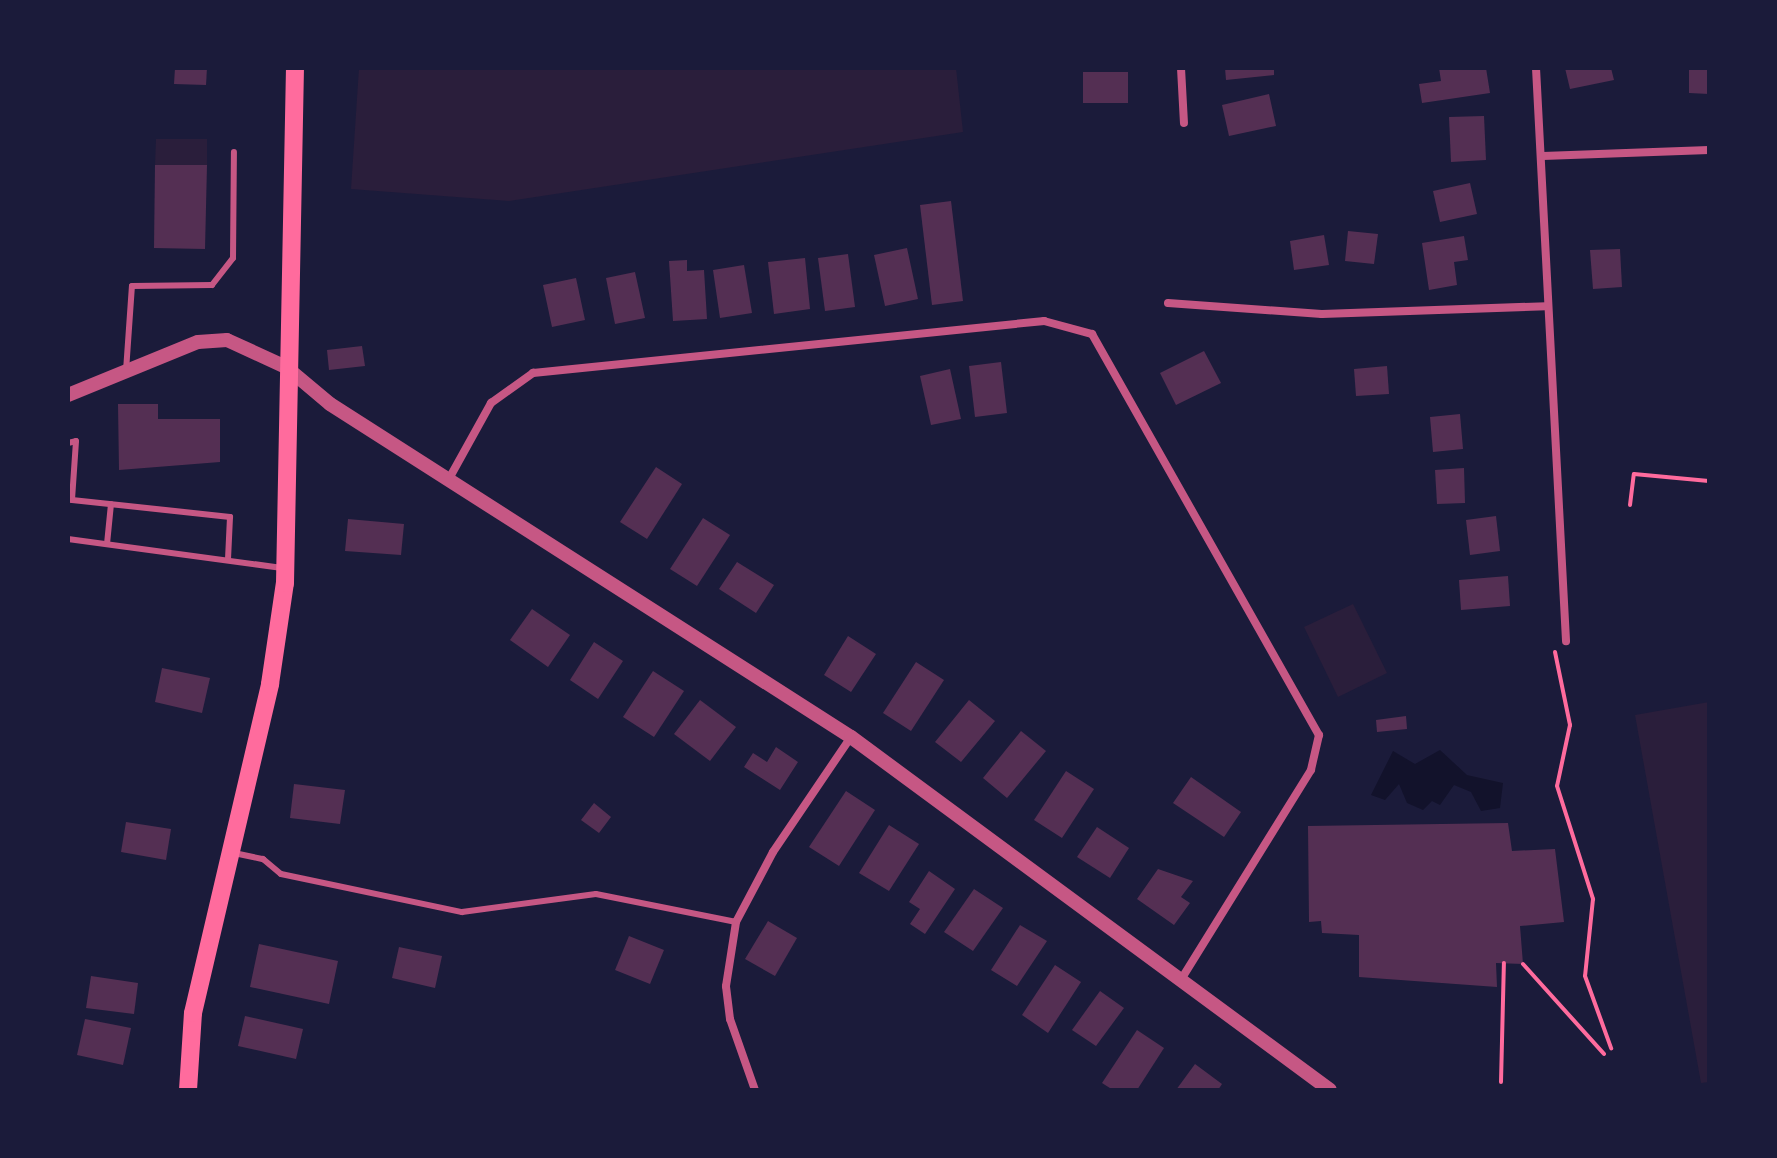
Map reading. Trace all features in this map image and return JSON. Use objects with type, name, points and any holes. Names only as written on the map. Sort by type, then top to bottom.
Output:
[{"type":"main road","points":[[188,1090],[193,1013],[270,684],[286,569],[286,367],[295,68]]},
{"type":"street","points":[[1181,68],[1184,123]]},
{"type":"street","points":[[1536,68],[1543,156],[1546,306],[1566,641]]},
{"type":"street","points":[[1543,156],[1709,150]]},
{"type":"street","points":[[1168,303],[1322,314],[1546,306]]},
{"type":"street","points":[[450,477],[491,403],[533,373],[1044,321],[1075,325],[1103,346],[1319,735],[1311,770],[1180,981]]},
{"type":"street","points":[[68,395],[198,342],[227,340],[286,367],[330,404],[450,477],[851,737],[1330,1090]]},
{"type":"street","points":[[755,1090],[730,1019],[727,975],[736,922],[773,852],[851,737]]},
{"type":"lane","points":[[126,371],[132,286],[212,285],[233,258],[234,152]]},
{"type":"lane","points":[[68,443],[76,441],[72,500],[230,517],[228,559]]},
{"type":"lane","points":[[107,544],[111,504]]},
{"type":"lane","points":[[68,539],[286,569]]},
{"type":"lane","points":[[232,852],[263,859],[281,874],[462,912],[596,894],[736,922]]},
{"type":"path","points":[[1630,505],[1634,474],[1709,481]]},
{"type":"path","points":[[1566,641],[1555,646],[1556,681],[1570,725],[1557,786],[1593,899],[1585,976],[1611,1048]]},
{"type":"path","points":[[1501,1082],[1504,963]]},
{"type":"path","points":[[1523,964],[1604,1054]]},
{"type":"shaded area","points":[[359,68],[956,68],[963,132],[509,201],[351,189]]},
{"type":"shaded area","points":[[156,139],[207,139],[207,165],[155,165]]},
{"type":"shaded area","points":[[1353,604],[1387,673],[1338,697],[1304,627]]},
{"type":"shaded area","points":[[1709,702],[1709,1082],[1701,1083],[1635,715]]},
{"type":"shaded area","points":[[1440,750],[1467,775],[1503,783],[1500,808],[1481,811],[1471,792],[1454,785],[1440,805],[1432,801],[1423,810],[1407,803],[1399,784],[1385,800],[1371,795],[1393,751],[1415,764]]},
{"type":"building","points":[[175,68],[207,68],[206,85],[174,84]]},
{"type":"building","points":[[1225,68],[1274,68],[1274,75],[1226,80]]},
{"type":"building","points":[[1439,68],[1486,68],[1490,93],[1422,103],[1419,84],[1441,81]]},
{"type":"building","points":[[1565,68],[1611,68],[1614,80],[1570,89]]},
{"type":"building","points":[[1689,68],[1709,68],[1709,94],[1689,93]]},
{"type":"building","points":[[1083,72],[1128,72],[1128,103],[1083,103]]},
{"type":"building","points":[[1269,94],[1276,126],[1229,136],[1222,105]]},
{"type":"building","points":[[1484,116],[1486,160],[1451,162],[1449,117]]},
{"type":"building","points":[[155,165],[207,165],[205,249],[154,248]]},
{"type":"building","points":[[1470,183],[1477,214],[1440,222],[1433,191]]},
{"type":"building","points":[[951,201],[963,301],[932,305],[920,205]]},
{"type":"building","points":[[1348,231],[1378,234],[1374,264],[1345,261]]},
{"type":"building","points":[[1324,235],[1329,265],[1294,270],[1290,241]]},
{"type":"building","points":[[1464,236],[1468,260],[1454,262],[1457,285],[1429,290],[1422,243]]},
{"type":"building","points":[[907,248],[918,299],[885,306],[874,255]]},
{"type":"building","points":[[1620,249],[1622,287],[1593,289],[1590,250]]},
{"type":"building","points":[[848,254],[855,307],[825,311],[818,258]]},
{"type":"building","points":[[805,258],[810,309],[774,314],[768,262]]},
{"type":"building","points":[[687,260],[687,271],[704,270],[707,319],[673,321],[669,261]]},
{"type":"building","points":[[744,265],[752,313],[720,318],[713,270]]},
{"type":"building","points":[[635,272],[645,318],[615,324],[606,278]]},
{"type":"building","points":[[576,278],[585,320],[552,327],[543,285]]},
{"type":"building","points":[[362,346],[365,366],[329,370],[327,350]]},
{"type":"building","points":[[1204,351],[1221,383],[1176,405],[1160,373]]},
{"type":"building","points":[[1001,362],[1007,413],[975,417],[969,366]]},
{"type":"building","points":[[1387,366],[1389,394],[1356,396],[1354,369]]},
{"type":"building","points":[[950,369],[961,419],[931,425],[920,376]]},
{"type":"building","points":[[118,404],[158,404],[158,419],[220,419],[220,462],[119,470]]},
{"type":"building","points":[[1460,414],[1463,449],[1433,452],[1430,417]]},
{"type":"building","points":[[656,467],[682,484],[647,539],[620,522]]},
{"type":"building","points":[[1464,468],[1465,503],[1437,504],[1435,470]]},
{"type":"building","points":[[1496,516],[1500,551],[1470,555],[1466,520]]},
{"type":"building","points":[[703,518],[730,535],[697,586],[670,569]]},
{"type":"building","points":[[348,519],[404,524],[401,555],[345,551]]},
{"type":"building","points":[[737,562],[774,585],[756,613],[719,589]]},
{"type":"building","points":[[1508,576],[1510,606],[1461,610],[1459,580]]},
{"type":"building","points":[[532,609],[570,635],[548,667],[510,640]]},
{"type":"building","points":[[848,636],[876,654],[851,692],[824,675]]},
{"type":"building","points":[[594,642],[623,661],[598,699],[570,680]]},
{"type":"building","points":[[916,662],[944,680],[911,731],[883,713]]},
{"type":"building","points":[[162,668],[210,678],[202,713],[155,702]]},
{"type":"building","points":[[653,671],[684,691],[654,737],[623,717]]},
{"type":"building","points":[[700,700],[736,727],[710,761],[674,734]]},
{"type":"building","points":[[969,700],[995,721],[961,762],[935,742]]},
{"type":"building","points":[[1406,716],[1407,729],[1377,732],[1376,720]]},
{"type":"building","points":[[1021,731],[1046,751],[1007,798],[983,778]]},
{"type":"building","points":[[776,747],[798,762],[780,790],[744,767],[753,753],[767,762]]},
{"type":"building","points":[[1066,771],[1094,789],[1062,838],[1034,820]]},
{"type":"building","points":[[1191,777],[1241,812],[1224,837],[1173,803]]},
{"type":"building","points":[[294,784],[345,790],[340,824],[290,818]]},
{"type":"building","points":[[846,791],[875,810],[839,866],[809,847]]},
{"type":"building","points":[[594,803],[611,817],[599,833],[581,820]]},
{"type":"building","points":[[126,822],[171,829],[166,860],[121,852]]},
{"type":"building","points":[[1508,823],[1512,851],[1555,849],[1564,922],[1520,926],[1523,964],[1496,963],[1497,987],[1359,977],[1359,935],[1322,933],[1321,921],[1309,922],[1308,826]]},
{"type":"building","points":[[889,825],[919,844],[889,891],[859,873]]},
{"type":"building","points":[[1097,827],[1129,848],[1110,878],[1077,857]]},
{"type":"building","points":[[1158,869],[1193,881],[1181,897],[1190,903],[1174,925],[1137,899]]},
{"type":"building","points":[[929,871],[955,889],[925,934],[910,924],[920,909],[909,902]]},
{"type":"building","points":[[974,889],[1003,908],[973,951],[944,932]]},
{"type":"building","points":[[768,921],[797,938],[775,976],[745,959]]},
{"type":"building","points":[[1020,925],[1047,941],[1017,986],[991,970]]},
{"type":"building","points":[[629,936],[664,950],[650,984],[615,970]]},
{"type":"building","points":[[259,944],[338,961],[329,1004],[250,987]]},
{"type":"building","points":[[399,947],[442,956],[435,988],[392,978]]},
{"type":"building","points":[[1055,965],[1081,982],[1048,1033],[1022,1015]]},
{"type":"building","points":[[91,976],[138,983],[134,1014],[86,1008]]},
{"type":"building","points":[[1100,991],[1124,1008],[1096,1046],[1072,1030]]},
{"type":"building","points":[[245,1016],[303,1029],[296,1059],[238,1046]]},
{"type":"building","points":[[85,1019],[131,1028],[123,1065],[77,1055]]},
{"type":"building","points":[[1137,1030],[1164,1048],[1137,1090],[1113,1090],[1102,1083]]},
{"type":"building","points":[[1195,1064],[1222,1084],[1218,1090],[1176,1090]]}]
